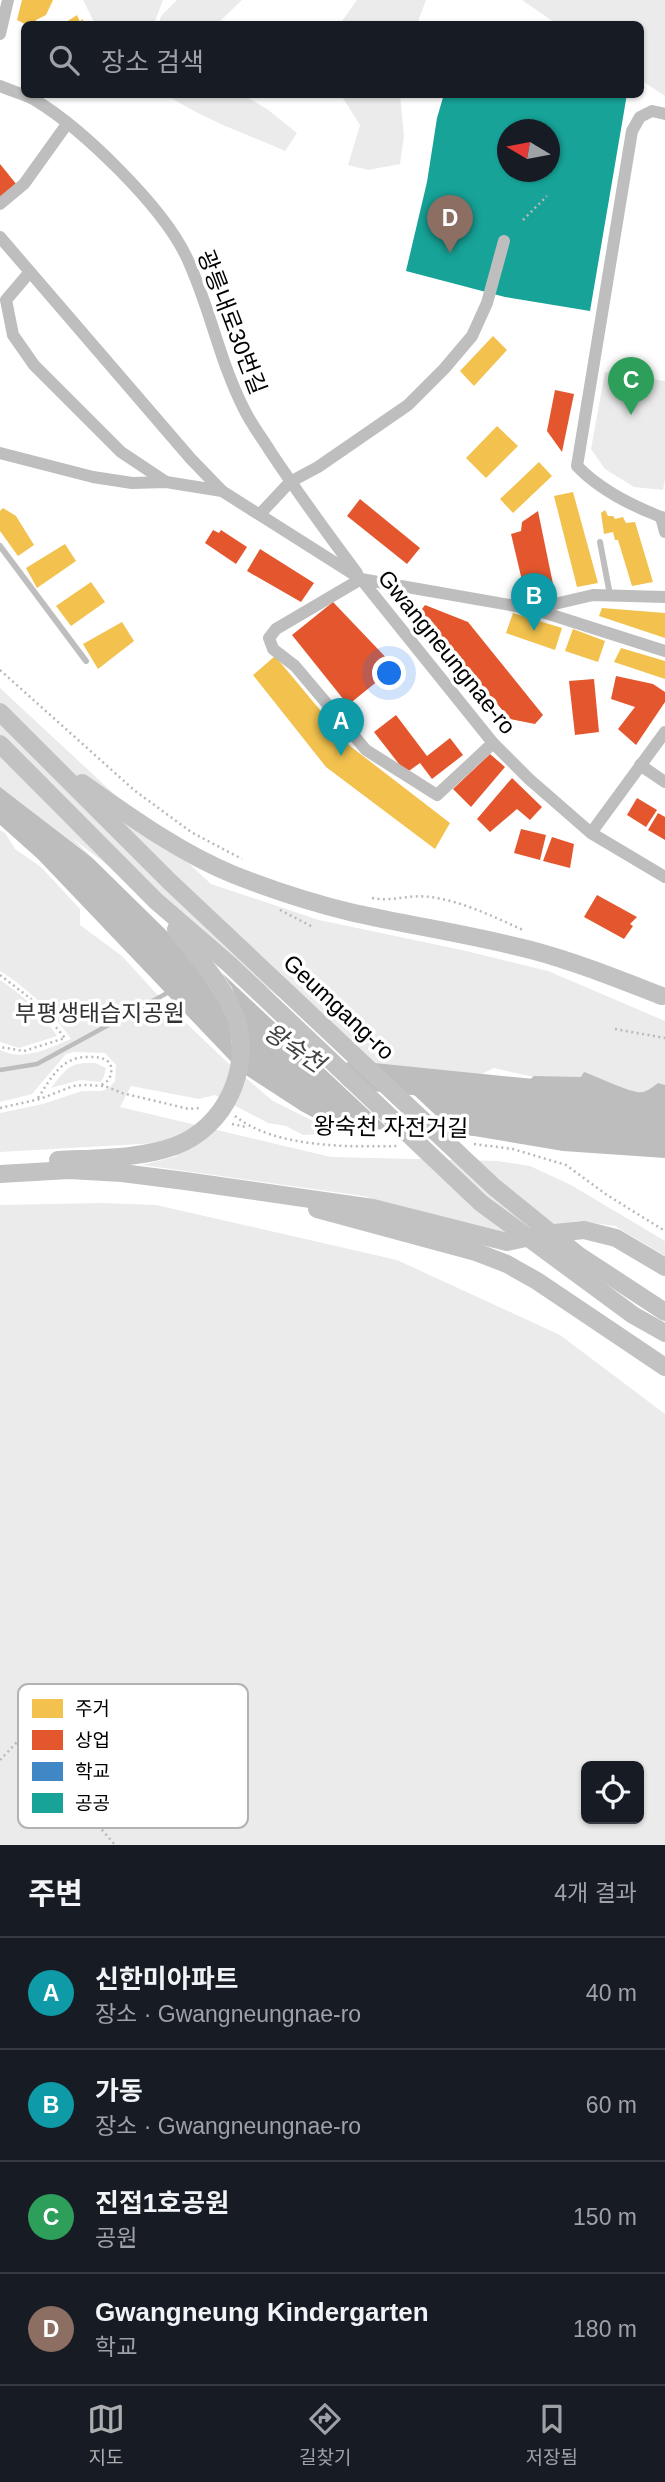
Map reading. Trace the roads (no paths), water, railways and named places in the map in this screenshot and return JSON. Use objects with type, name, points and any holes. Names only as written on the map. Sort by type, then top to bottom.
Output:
[{"type":"main road","name":"Geumgang-ro","points":[[0,712],[179,890],[494,1187],[578,1255],[665,1312]]},
{"type":"main road","name":"Geumgang-ro","points":[[0,744],[156,901],[229,964],[481,1203],[557,1262],[632,1315],[665,1332]]},
{"type":"main road","points":[[41,753],[141,824],[229,873],[293,896],[342,909],[579,964],[663,996]]},
{"type":"main road","points":[[0,1163],[122,1156],[159,1150],[192,1137],[218,1114],[231,1096],[240,1067],[242,1045],[236,1018],[205,964],[178,933],[156,901]]},
{"type":"main road","points":[[0,1174],[69,1170],[122,1173],[373,1208],[506,1242],[584,1230],[617,1238],[665,1267]]},
{"type":"main road","points":[[246,1190],[477,1252],[507,1264],[547,1287],[665,1367]]},
{"type":"street","points":[[0,34],[8,0]]},
{"type":"street","name":"광릉내로30번길","points":[[0,86],[21,95]]},
{"type":"street","name":"광릉내로30번길","points":[[28,98],[67,124],[113,164],[158,215],[185,253],[227,371],[245,412],[309,511],[361,579]]},
{"type":"street","points":[[665,114],[652,111],[640,117],[632,131],[577,466],[590,480],[632,506],[663,517],[665,532]]},
{"type":"street","points":[[0,204],[23,184],[67,124]]},
{"type":"street","name":"Gwangneungnae-ro","points":[[0,237],[191,459],[222,491],[361,579],[493,743],[565,812],[591,833],[665,877]]},
{"type":"street","points":[[260,514],[290,482],[318,467],[408,405],[444,369],[472,336],[486,303],[504,241]]},
{"type":"street","points":[[29,273],[6,300],[13,335],[34,365],[107,439],[121,452],[166,482]]},
{"type":"street","points":[[0,453],[93,477],[132,483],[166,482],[222,491]]},
{"type":"street","points":[[493,743],[437,795],[366,750],[295,666],[273,649],[269,638],[276,629],[361,579],[533,609],[665,651]]},
{"type":"street","points":[[533,609],[593,595],[665,597]]},
{"type":"street","points":[[591,833],[665,732]]},
{"type":"street","points":[[639,765],[665,782]]},
{"type":"lane","points":[[600,542],[610,596]]},
{"type":"lane","points":[[0,546],[86,661]]},
{"type":"water","points":[[0,787],[329,1040],[387,1080],[505,1095],[503,1080],[526,1083],[534,1076],[581,1077],[584,1072],[638,1092],[647,1091],[658,1083],[665,1085],[665,1158],[563,1151],[474,1136],[329,1126],[301,1111],[241,1072],[38,859],[0,825]]},
{"type":"waterway","points":[[0,1070],[37,1064],[169,992]]},
{"type":"waterway","name":"왕숙천","points":[[353,1075],[543,1094]]},
{"type":"place","name":"Gwangneung Kindergarten","points":[[450,253]]},
{"type":"place","name":"진접1호공원","points":[[631,415]]},
{"type":"place","name":"가동","points":[[534,631]]},
{"type":"place","name":"신한미아파트","points":[[341,756]]},
{"type":"park label","name":"부평생태습지공원","points":[[100,1013]]}]
